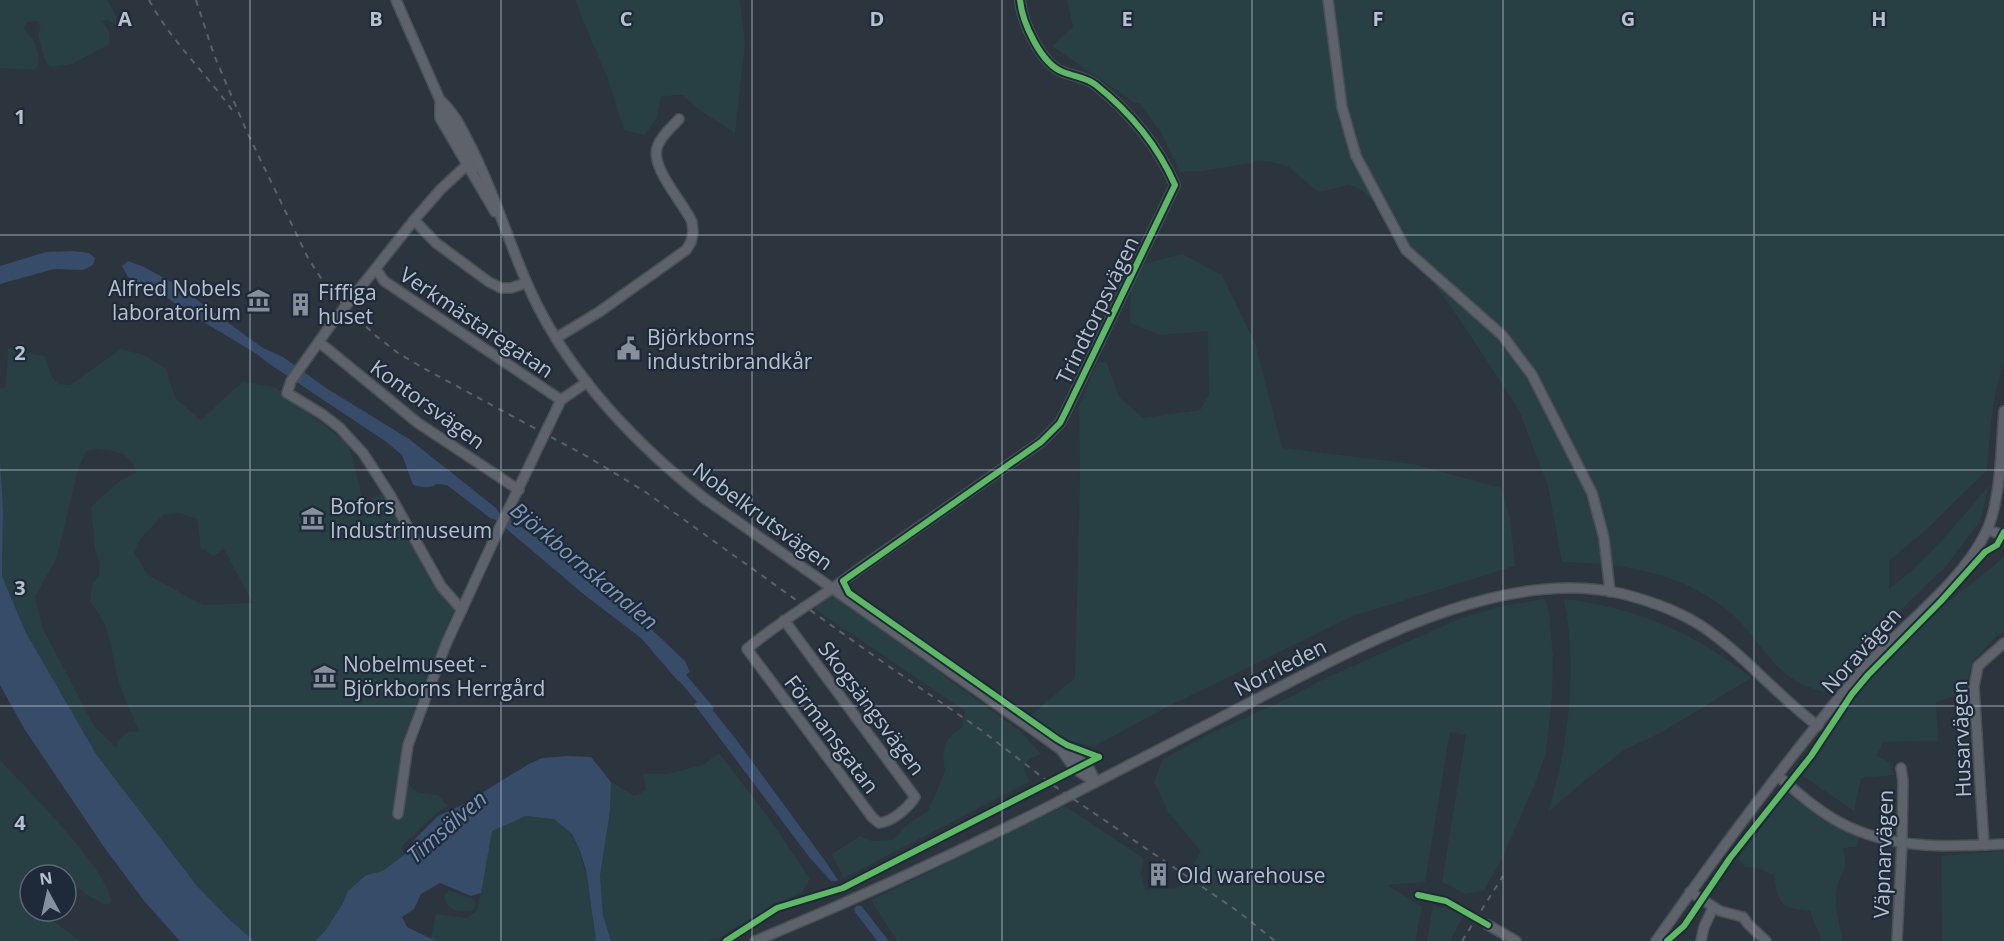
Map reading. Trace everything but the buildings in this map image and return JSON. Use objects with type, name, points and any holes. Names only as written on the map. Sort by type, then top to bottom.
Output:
[{"type":"street","points":[[396,0],[440,100],[449,108],[467,165],[506,230]]},
{"type":"street","name":"Trindtorpsvägen","points":[[747,649],[784,620],[833,589],[1027,453],[1052,432],[1067,410],[1175,185],[1170,172],[1139,124],[1129,113],[1087,79],[1062,72],[1046,59],[1026,24],[1020,0]]},
{"type":"street","points":[[1328,0],[1342,107],[1356,156],[1406,250],[1502,335],[1532,375],[1592,493],[1604,538],[1610,592]]},
{"type":"street","points":[[556,338],[591,317],[686,250],[691,242],[692,222],[660,169],[656,158],[656,147],[679,119]]},
{"type":"street","points":[[461,141],[487,177],[506,230]]},
{"type":"street","points":[[462,610],[441,586],[390,495],[363,453],[340,428],[287,393],[291,381],[330,326],[414,220],[441,189],[467,165]]},
{"type":"street","points":[[414,220],[436,243],[489,282],[501,288],[511,288],[526,283]]},
{"type":"street","name":"Nobelkrutsvägen","points":[[506,230],[526,283],[556,338],[587,382],[632,434],[670,471],[704,498],[1059,748],[1075,769],[1095,782]]},
{"type":"street","name":"Verkmästaregatan","points":[[376,269],[384,281],[561,400]]},
{"type":"street","name":"Kontorsvägen","points":[[319,342],[406,415],[519,490]]},
{"type":"street","points":[[398,814],[408,745],[437,666],[561,400],[587,382]]},
{"type":"street","name":"Noravägen","points":[[1656,941],[1778,776],[1860,673],[1970,559],[1987,530],[1995,498],[2004,411]]},
{"type":"street","points":[[1987,530],[2004,535]]},
{"type":"street","name":"Norrleden","points":[[755,941],[896,881],[1042,810],[1340,657],[1442,614],[1497,597],[1571,587],[1610,592],[1644,600],[1682,615],[1700,625],[1734,652],[1792,706],[1818,726]]},
{"type":"street","name":"Skogsängsvägen","points":[[784,620],[910,788],[915,797],[911,804],[896,815]]},
{"type":"street","name":"Husarvägen","points":[[1984,845],[1974,687],[1978,666],[2004,644]]},
{"type":"street","name":"Förmansgatan","points":[[747,649],[873,817],[879,823],[886,822],[896,815]]},
{"type":"street","name":"Väpnarvägen","points":[[1897,941],[1902,843],[1903,781],[1901,768]]},
{"type":"street","points":[[1778,776],[1840,822],[1878,838],[1902,843],[1943,846],[2004,844]]},
{"type":"street","points":[[1690,892],[1713,908],[1743,917],[1766,941]]},
{"type":"street","points":[[1701,941],[1704,927],[1713,908]]},
{"type":"street","points":[[1488,925],[1516,941]]},
{"type":"green space","points":[[0,0],[107,0],[116,16],[116,24],[108,20],[102,21],[109,32],[110,42],[106,46],[72,64],[51,67],[44,58],[38,34],[41,26],[37,21],[27,22],[24,27],[36,46],[38,66],[34,70],[0,68]]},
{"type":"green space","points":[[575,0],[740,0],[745,44],[735,133],[698,109],[683,95],[661,96],[657,117],[645,135],[624,130],[609,82]]},
{"type":"green space","points":[[1067,0],[2004,0],[2004,361],[1994,402],[1987,470],[1927,529],[1889,561],[1889,589],[1929,554],[1989,486],[1980,521],[1947,565],[1890,621],[1824,692],[1790,677],[1772,661],[1734,616],[1716,601],[1696,590],[1675,580],[1631,568],[1562,562],[1548,486],[1519,410],[1460,320],[1379,206],[1362,190],[1349,185],[1318,192],[1289,167],[1272,162],[1261,161],[1203,171],[1180,172],[1160,131],[1139,103],[1135,103],[1052,46],[1073,27]]},
{"type":"green space","points":[[1182,254],[1222,275],[1255,343],[1282,448],[1413,464],[1501,488],[1510,518],[1515,566],[1353,616],[1167,707],[1093,747],[1068,741],[1031,715],[1075,678],[1080,477],[1079,406],[1097,363],[1106,361],[1119,397],[1143,418],[1200,410],[1209,394],[1208,331],[1160,335],[1130,323],[1131,283],[1136,269],[1148,263]]},
{"type":"green space","points":[[23,341],[27,353],[45,356],[51,375],[58,384],[70,385],[121,349],[144,355],[166,369],[175,398],[201,420],[242,382],[275,387],[349,445],[363,501],[383,494],[419,557],[455,608],[415,710],[398,773],[402,774],[400,783],[407,782],[420,793],[438,795],[448,806],[437,813],[402,846],[404,855],[383,871],[366,875],[348,891],[325,931],[315,941],[254,941],[197,886],[96,754],[25,631],[2,576],[0,389],[6,387],[8,349]],"holes":[[[98,449],[117,452],[127,457],[136,473],[120,481],[91,508],[95,548],[100,564],[99,575],[92,584],[90,602],[103,621],[120,685],[139,731],[128,732],[117,741],[117,748],[94,726],[42,627],[35,597],[57,557],[78,469],[86,451]],[[179,513],[197,519],[201,548],[213,556],[224,549],[253,603],[203,605],[148,575],[134,553],[140,539],[163,515]]]},
{"type":"green space","points":[[2004,555],[2004,632],[1999,634],[1974,659],[1964,693],[1936,702],[1938,741],[1883,742],[1877,756],[1889,762],[1894,775],[1861,778],[1854,811],[1803,776],[1833,728],[1881,665],[1940,608],[1994,566]]},
{"type":"green space","points":[[831,593],[1021,732],[1041,754],[1029,759],[1024,768],[1029,782],[844,878],[832,854],[860,836],[872,841],[893,840],[907,825],[928,811],[945,771],[943,755],[948,739],[962,727],[965,711],[812,607]]},
{"type":"green space","points":[[1545,599],[1549,613],[1553,656],[1552,697],[1546,753],[1535,784],[1503,856],[1484,891],[1465,894],[1442,882],[1466,735],[1450,732],[1425,882],[1387,885],[1422,907],[1415,941],[897,941],[871,900],[1065,806],[1144,859],[1141,874],[1145,890],[1179,888],[1201,851],[1168,812],[1154,782],[1163,759],[1205,736],[1276,704],[1328,677],[1459,619],[1502,606]]},
{"type":"green space","points":[[1564,599],[1615,608],[1664,625],[1709,648],[1751,678],[1662,732],[1624,750],[1548,812],[1561,760],[1569,707],[1570,653]]},
{"type":"green space","points":[[719,753],[771,821],[810,879],[802,892],[722,936],[706,941],[611,941],[603,915],[600,876],[610,812],[611,782],[635,796],[646,790],[643,774],[667,774],[703,765]]},
{"type":"green space","points":[[0,760],[46,808],[83,852],[108,890],[111,903],[106,905],[78,888],[78,863],[18,863],[18,923],[56,923],[81,941],[0,941]]},
{"type":"green space","points":[[1787,793],[1824,821],[1859,837],[1856,847],[1843,848],[1845,867],[1837,889],[1836,902],[1843,941],[1822,941],[1810,911],[1787,906],[1780,899],[1774,875],[1757,868],[1745,867],[1738,858]]},
{"type":"green space","points":[[526,816],[553,819],[565,827],[574,839],[585,873],[596,941],[436,941],[431,939],[436,914],[466,918],[477,911],[492,831]]},
{"type":"green space","points":[[2004,851],[2004,941],[1942,941],[1941,856]]},
{"type":"green space","points":[[449,891],[473,899],[476,905],[473,910],[458,911],[450,908],[445,900],[445,894]]},
{"type":"green space","points":[[1433,906],[1447,908],[1464,915],[1450,941],[1427,941]]},
{"type":"water","points":[[46,252],[89,253],[95,258],[93,265],[83,270],[54,269],[0,284],[0,266]]},
{"type":"water","points":[[128,261],[175,284],[263,348],[283,357],[326,388],[409,439],[496,508],[499,513],[565,556],[570,565],[646,624],[685,661],[690,672],[678,681],[641,638],[587,597],[496,520],[490,518],[447,485],[437,484],[425,487],[413,485],[402,455],[385,441],[257,354],[187,312],[162,294],[128,277],[122,266]]},
{"type":"water","points":[[0,458],[3,510],[2,576],[25,631],[96,754],[197,886],[254,941],[180,941],[145,902],[104,847],[25,730],[0,685]]},
{"type":"water","points":[[703,698],[735,738],[838,880],[831,881],[810,858],[694,704]]},
{"type":"water","name":"Timsälven","points":[[591,757],[611,782],[610,811],[600,876],[603,915],[611,941],[596,941],[586,870],[572,834],[554,819],[526,816],[492,831],[481,893],[471,896],[440,883],[421,894],[414,909],[402,917],[407,927],[436,941],[315,941],[325,931],[348,891],[366,875],[383,871],[404,855],[416,838],[438,816],[464,804],[542,758]]},
{"type":"waterway","name":"Björkbornskanalen","points":[[675,669],[709,709]]},
{"type":"waterway","name":"Björkbornskanalen","points":[[859,910],[883,941]]},
{"type":"railway","points":[[149,0],[167,29],[232,110]]},
{"type":"railway","points":[[196,0],[214,55],[247,132],[308,258],[345,307],[375,335],[398,353],[425,369],[588,457],[644,491],[981,730],[1050,783],[1239,912],[1275,941]]},
{"type":"railway","points":[[1462,941],[1503,876]]},
{"type":"cycle path","points":[[1020,0],[1024,19],[1040,52],[1055,68],[1092,82],[1121,107],[1142,130],[1160,156],[1175,185],[1060,423],[1041,442],[843,581],[849,593],[1057,739],[1099,757]]},
{"type":"cycle path","points":[[1667,941],[1684,926],[1730,858],[1811,756],[1852,694],[1985,552],[1997,545],[2004,532]]},
{"type":"cycle path","points":[[726,941],[777,908],[843,888],[1099,757]]},
{"type":"cycle path","points":[[1418,895],[1446,901],[1488,925]]},
{"type":"place","name":"Alfred Nobels laboratorium","points":[[259,300]]},
{"type":"place","name":"Fiffiga huset","points":[[300,304]]},
{"type":"place","name":"Björkborns industribrandkår","points":[[629,349]]},
{"type":"place","name":"Bofors Industrimuseum","points":[[312,518]]},
{"type":"place","name":"Nobelmuseet - Björkborns Herrgård","points":[[325,676]]},
{"type":"place","name":"Old warehouse","points":[[1159,875]]}]
